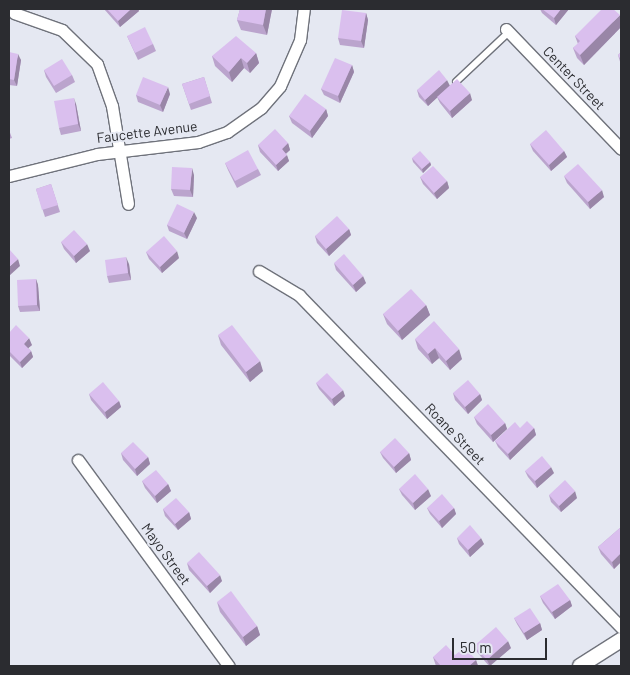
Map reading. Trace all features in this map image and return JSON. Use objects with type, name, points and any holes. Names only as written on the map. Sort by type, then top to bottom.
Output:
[{"type":"street","name":"Faucette Avenue","points":[[9,176],[119,151],[198,142],[250,117],[287,74],[300,40],[304,9]]},
{"type":"street","points":[[14,13],[62,30],[97,64],[108,90],[128,204]]},
{"type":"street","name":"Center Street","points":[[508,31],[621,148]]},
{"type":"street","name":"Roane Street","points":[[259,271],[299,295],[621,627]]},
{"type":"street","name":"Mayo Street","points":[[78,460],[229,666]]},
{"type":"street","points":[[580,666],[621,640]]},
{"type":"lane","points":[[456,82],[508,31]]},
{"type":"building","points":[[107,9],[131,9],[118,21]]},
{"type":"building","points":[[240,9],[266,9],[263,25],[237,20]]},
{"type":"building","points":[[542,9],[561,9],[554,18]]},
{"type":"building","points":[[602,9],[613,9],[620,15],[580,55],[573,48],[580,41],[575,36]]},
{"type":"building","points":[[342,10],[366,13],[361,41],[338,38]]},
{"type":"building","points":[[145,27],[153,44],[135,53],[127,36]]},
{"type":"building","points":[[236,36],[256,53],[247,63],[241,58],[229,72],[212,56]]},
{"type":"building","points":[[9,52],[18,54],[14,80],[9,79]]},
{"type":"building","points":[[335,58],[352,65],[338,96],[321,89]]},
{"type":"building","points":[[62,59],[72,75],[54,86],[44,70]]},
{"type":"building","points":[[439,70],[447,80],[425,100],[417,90]]},
{"type":"building","points":[[143,77],[168,87],[160,105],[136,95]]},
{"type":"building","points":[[204,77],[210,96],[189,104],[182,84]]},
{"type":"building","points":[[457,79],[470,93],[450,111],[437,97]]},
{"type":"building","points":[[305,94],[326,109],[310,131],[289,116]]},
{"type":"building","points":[[74,98],[78,124],[59,128],[54,101]]},
{"type":"building","points":[[275,129],[288,143],[282,149],[287,155],[276,165],[258,145]]},
{"type":"building","points":[[546,130],[564,151],[549,165],[530,144]]},
{"type":"building","points":[[248,150],[258,169],[235,181],[225,163]]},
{"type":"building","points":[[420,151],[430,162],[422,169],[412,158]]},
{"type":"building","points":[[578,164],[602,190],[588,202],[564,176]]},
{"type":"building","points":[[433,166],[447,181],[434,193],[420,177]]},
{"type":"building","points":[[172,167],[192,168],[190,190],[171,189]]},
{"type":"building","points":[[51,184],[58,205],[42,210],[36,189]]},
{"type":"building","points":[[177,204],[194,212],[184,233],[167,225]]},
{"type":"building","points":[[337,216],[349,229],[326,249],[315,236]]},
{"type":"building","points":[[74,230],[87,244],[74,256],[61,242]]},
{"type":"building","points":[[164,236],[177,251],[160,267],[146,252]]},
{"type":"building","points":[[9,249],[18,259],[9,267]]},
{"type":"building","points":[[344,254],[363,276],[353,285],[334,263]]},
{"type":"building","points":[[126,257],[128,273],[107,276],[105,260]]},
{"type":"building","points":[[36,279],[37,305],[18,306],[17,280]]},
{"type":"building","points":[[411,289],[426,305],[398,331],[383,314]]},
{"type":"building","points":[[434,321],[459,349],[446,361],[435,348],[428,354],[415,339]]},
{"type":"building","points":[[16,325],[29,338],[24,344],[31,351],[20,362],[9,351],[9,333]]},
{"type":"building","points":[[232,325],[260,361],[246,372],[218,335]]},
{"type":"building","points":[[327,373],[343,390],[332,399],[316,383]]},
{"type":"building","points":[[468,380],[480,394],[465,407],[453,393]]},
{"type":"building","points":[[103,382],[119,401],[105,412],[89,394]]},
{"type":"building","points":[[488,404],[505,423],[491,435],[474,417]]},
{"type":"building","points":[[527,421],[534,428],[508,454],[495,441],[515,422],[520,428]]},
{"type":"building","points":[[395,438],[409,453],[394,467],[380,452]]},
{"type":"building","points":[[133,442],[148,457],[135,469],[121,453]]},
{"type":"building","points":[[542,456],[551,467],[535,481],[525,471]]},
{"type":"building","points":[[156,470],[168,484],[155,496],[142,481]]},
{"type":"building","points":[[415,474],[428,489],[413,503],[399,489]]},
{"type":"building","points":[[565,480],[575,491],[559,506],[549,495]]},
{"type":"building","points":[[442,494],[454,508],[439,521],[427,508]]},
{"type":"building","points":[[176,498],[189,512],[175,524],[163,509]]},
{"type":"building","points":[[470,525],[481,538],[468,550],[457,538]]},
{"type":"building","points":[[621,527],[621,553],[612,562],[598,547]]},
{"type":"building","points":[[199,552],[220,575],[207,586],[187,563]]},
{"type":"building","points":[[558,584],[570,600],[552,612],[540,596]]},
{"type":"building","points":[[231,591],[257,626],[243,637],[217,602]]},
{"type":"building","points":[[530,608],[540,623],[524,633],[514,618]]},
{"type":"building","points":[[496,627],[508,641],[487,660],[474,646]]},
{"type":"building","points":[[446,645],[455,655],[465,647],[476,660],[469,666],[441,666],[433,657]]}]
